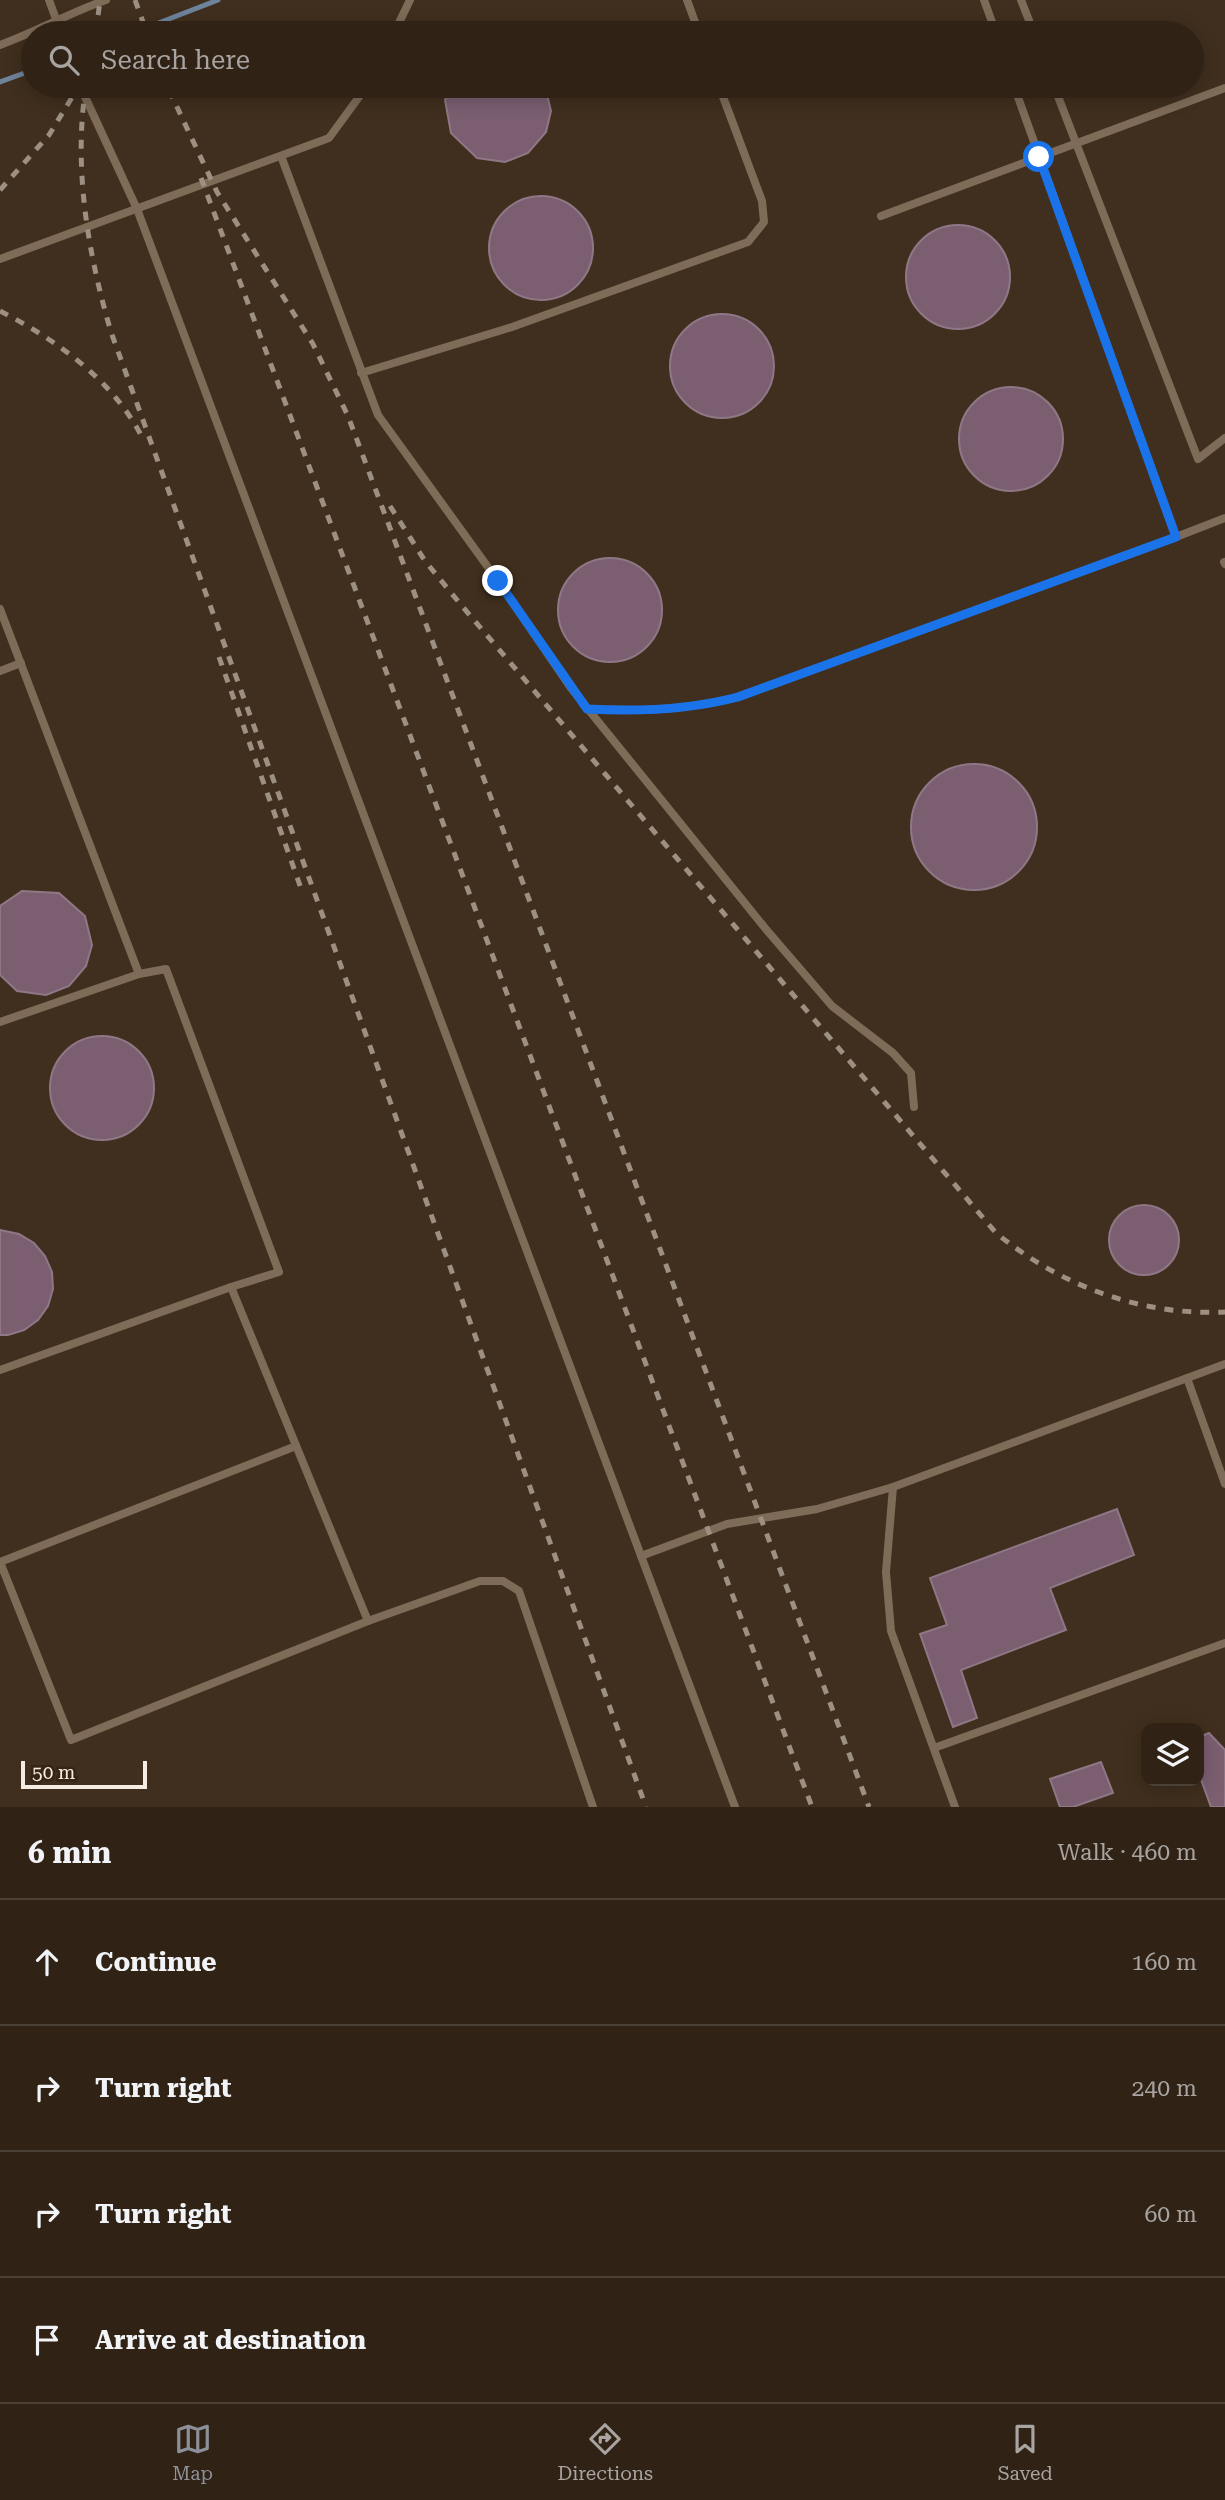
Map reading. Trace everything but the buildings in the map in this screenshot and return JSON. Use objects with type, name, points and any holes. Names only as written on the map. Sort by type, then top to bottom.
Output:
[{"type":"lane","points":[[49,0],[56,19]]},
{"type":"lane","points":[[53,21],[106,0]]},
{"type":"lane","points":[[400,21],[410,0]]},
{"type":"lane","points":[[687,0],[695,21]]},
{"type":"lane","points":[[984,0],[992,21]]},
{"type":"lane","points":[[1021,0],[1029,21]]},
{"type":"lane","points":[[0,46],[21,38]]},
{"type":"lane","points":[[1204,97],[1225,89]]},
{"type":"lane","points":[[86,98],[137,209],[735,1807]]},
{"type":"lane","points":[[0,259],[329,138],[359,98]]},
{"type":"lane","points":[[362,373],[512,327],[748,242],[764,222],[762,201],[723,98]]},
{"type":"lane","points":[[1018,98],[1176,537]]},
{"type":"lane","points":[[1059,98],[1198,459],[1225,438]]},
{"type":"lane","points":[[881,216],[1200,98]]},
{"type":"lane","points":[[281,156],[378,415],[587,709],[832,1006],[893,1053],[911,1073],[914,1107]]},
{"type":"lane","points":[[587,709],[661,710],[705,706],[738,697],[1225,518]]},
{"type":"lane","points":[[0,610],[139,974]]},
{"type":"lane","points":[[0,671],[20,663]]},
{"type":"lane","points":[[0,1022],[139,974],[166,969],[279,1272],[0,1370]]},
{"type":"lane","points":[[231,1287],[368,1621]]},
{"type":"lane","points":[[641,1556],[727,1524],[817,1509],[893,1487],[1225,1364]]},
{"type":"lane","points":[[1187,1378],[1225,1484]]},
{"type":"lane","points":[[296,1446],[0,1562],[71,1740],[368,1621],[480,1581],[503,1581],[519,1591],[593,1807]]},
{"type":"lane","points":[[893,1487],[886,1572],[891,1631],[955,1807]]},
{"type":"lane","points":[[934,1748],[1225,1643]]},
{"type":"waterway","points":[[164,21],[218,0]]},
{"type":"waterway","points":[[0,82],[21,74]]},
{"type":"railway","points":[[97,21],[100,0]]},
{"type":"railway","points":[[135,0],[143,21]]},
{"type":"railway","points":[[0,190],[49,135],[72,98]]},
{"type":"railway","points":[[84,98],[81,148],[85,210],[96,272],[111,332],[646,1807]]},
{"type":"railway","points":[[173,98],[217,192],[313,344],[348,416],[869,1807]]},
{"type":"railway","points":[[201,178],[812,1807]]},
{"type":"railway","points":[[0,311],[41,334],[81,363],[115,397],[142,437]]},
{"type":"railway","points":[[390,506],[425,561],[462,606],[996,1233],[1047,1268],[1103,1294],[1163,1309],[1225,1312]]},
{"type":"railway","points":[[219,657],[303,894]]},
{"type":"route","points":[[498,581],[587,709],[661,710],[705,706],[738,697],[1176,537],[1039,157]]}]
